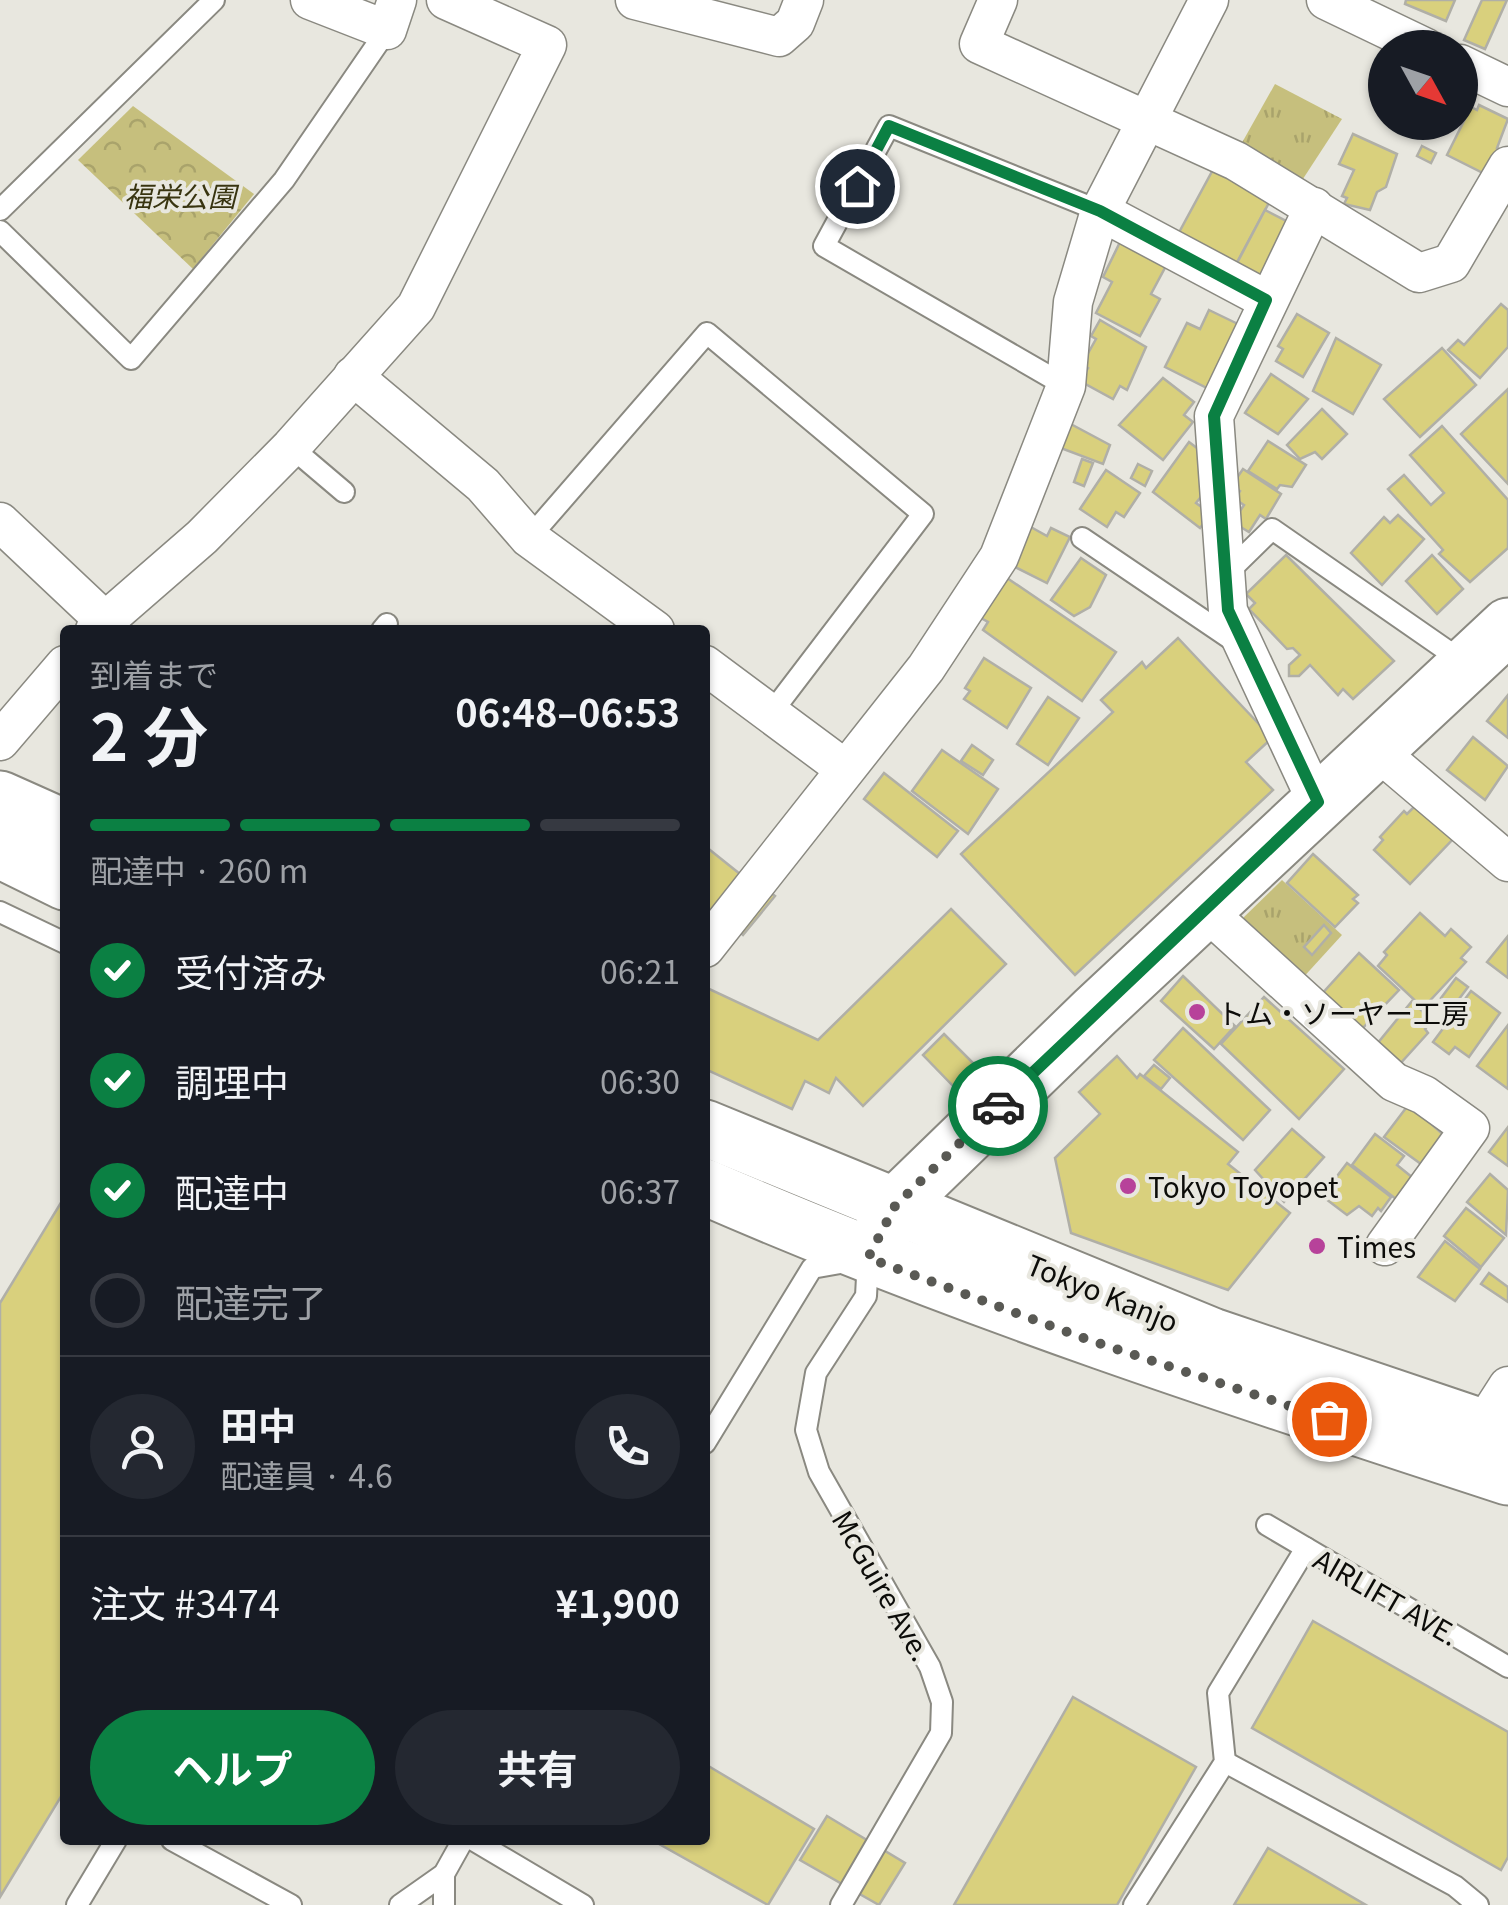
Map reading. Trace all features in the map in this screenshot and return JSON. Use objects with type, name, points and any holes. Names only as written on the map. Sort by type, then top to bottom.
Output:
[{"type":"main road","points":[[868,1258],[895,1206],[1318,802],[1494,645]]},
{"type":"main road","points":[[0,799],[60,826]]},
{"type":"main road","points":[[0,850],[60,880]]},
{"type":"main road","name":"Tokyo Kanjo","points":[[710,1130],[1212,1336],[1499,1417]]},
{"type":"main road","name":"Tokyo Kanjo","points":[[710,1190],[868,1258],[1089,1340],[1508,1477]]},
{"type":"street","points":[[310,0],[392,15]]},
{"type":"street","points":[[0,522],[99,625],[202,537],[291,447],[416,307],[547,45],[446,0]]},
{"type":"street","points":[[635,0],[778,37],[795,23],[804,0]]},
{"type":"street","points":[[998,0],[979,44],[1236,160],[1419,273],[1451,263],[1508,166]]},
{"type":"street","points":[[710,942],[926,668],[999,557],[1066,386],[1073,302],[1100,211],[1209,0]]},
{"type":"street","points":[[1326,0],[1388,30]]},
{"type":"street","points":[[1478,73],[1508,87]]},
{"type":"street","points":[[1314,206],[1214,416],[1228,610],[1318,802]]},
{"type":"street","points":[[1100,211],[1266,300]]},
{"type":"street","points":[[354,376],[483,485],[530,538],[648,625]]},
{"type":"street","points":[[710,669],[845,769]]},
{"type":"street","points":[[0,741],[60,671]]},
{"type":"street","points":[[1376,749],[1508,862]]},
{"type":"street","points":[[1206,910],[1394,1082],[1424,1094],[1470,1128],[1385,1246]]},
{"type":"lane","points":[[0,210],[214,0]]},
{"type":"lane","points":[[0,231],[131,359],[284,180],[392,15]]},
{"type":"lane","points":[[1066,386],[824,246],[889,126],[1100,211]]},
{"type":"lane","points":[[530,538],[706,333],[923,514],[772,712]]},
{"type":"lane","points":[[291,447],[344,492]]},
{"type":"lane","points":[[1226,574],[1272,530],[1494,645]]},
{"type":"lane","points":[[1082,538],[1246,650]]},
{"type":"lane","points":[[3,919],[60,941]]},
{"type":"lane","points":[[710,1435],[812,1268],[868,1258]]},
{"type":"lane","name":"McGuire Ave.","points":[[841,1905],[941,1733],[942,1702],[930,1667],[818,1472],[806,1430],[816,1374],[866,1296],[868,1258]]},
{"type":"lane","name":"AIRLIFT AVE.","points":[[1267,1525],[1508,1667]]},
{"type":"lane","points":[[1134,1905],[1225,1762],[1218,1693],[1306,1548]]},
{"type":"lane","points":[[1225,1762],[1455,1886],[1478,1905]]},
{"type":"lane","points":[[77,1905],[113,1845]]},
{"type":"lane","points":[[181,1845],[291,1905]]},
{"type":"lane","points":[[400,1905],[444,1874],[461,1845]]},
{"type":"lane","points":[[481,1845],[583,1905]]},
{"type":"lane","points":[[444,1874],[444,1905]]},
{"type":"green space","points":[[1275,84],[1342,119],[1299,185],[1239,148]]},
{"type":"green space","name":"福栄公園","points":[[133,106],[254,194],[193,269],[78,160]]},
{"type":"green space","points":[[1282,880],[1342,935],[1300,981],[1244,931],[1244,917]]},
{"type":"building","points":[[1406,0],[1455,0],[1446,21],[1405,4]]},
{"type":"building","points":[[1482,0],[1507,0],[1485,49],[1478,46],[1478,30],[1468,30]]},
{"type":"building","points":[[1478,108],[1508,119],[1497,148],[1502,150],[1489,176],[1447,155],[1454,140],[1478,140]]},
{"type":"building","points":[[1353,134],[1397,154],[1386,187],[1377,192],[1370,210],[1344,204],[1347,198],[1342,196],[1354,170],[1339,164]]},
{"type":"building","points":[[1422,146],[1436,153],[1431,163],[1417,156]]},
{"type":"building","points":[[1215,166],[1272,197],[1234,268],[1176,238]]},
{"type":"building","points":[[1265,210],[1294,225],[1260,278],[1236,265]]},
{"type":"building","points":[[1121,240],[1167,264],[1151,294],[1160,299],[1140,336],[1096,313],[1112,282],[1103,277]]},
{"type":"building","points":[[1501,304],[1508,310],[1508,347],[1480,378],[1448,350],[1458,340],[1464,345]]},
{"type":"building","points":[[1209,310],[1242,326],[1211,390],[1165,367],[1187,323],[1200,329]]},
{"type":"building","points":[[1297,314],[1329,333],[1303,377],[1276,361],[1283,349],[1278,346]]},
{"type":"building","points":[[1100,320],[1146,347],[1127,390],[1120,386],[1113,399],[1080,381],[1088,368],[1082,364],[1096,339],[1091,336]]},
{"type":"building","points":[[1336,338],[1381,365],[1353,414],[1313,391]]},
{"type":"building","points":[[1442,348],[1476,385],[1420,437],[1384,399]]},
{"type":"building","points":[[1271,374],[1308,399],[1278,434],[1245,413]]},
{"type":"building","points":[[1163,378],[1194,402],[1184,415],[1193,422],[1163,460],[1119,425]]},
{"type":"building","points":[[1508,389],[1508,484],[1461,434]]},
{"type":"building","points":[[1322,409],[1347,434],[1322,459],[1315,452],[1300,459],[1287,445]]},
{"type":"building","points":[[1067,422],[1110,445],[1103,464],[1058,447]]},
{"type":"building","points":[[1442,426],[1508,500],[1508,548],[1470,582],[1439,554],[1443,550],[1388,489],[1404,475],[1431,505],[1444,493],[1410,455]]},
{"type":"building","points":[[1268,441],[1306,465],[1292,487],[1280,485],[1277,489],[1248,471]]},
{"type":"building","points":[[1189,442],[1206,455],[1208,488],[1196,503],[1211,514],[1200,528],[1153,492]]},
{"type":"building","points":[[1082,459],[1093,463],[1084,486],[1074,482]]},
{"type":"building","points":[[1138,464],[1152,471],[1145,486],[1131,478]]},
{"type":"building","points":[[1243,469],[1281,494],[1266,519],[1260,515],[1249,532],[1239,526],[1236,517],[1244,505],[1235,499],[1240,491],[1232,485]]},
{"type":"building","points":[[1106,470],[1140,493],[1124,517],[1116,512],[1107,527],[1080,509]]},
{"type":"building","points":[[1398,515],[1424,539],[1382,585],[1351,553],[1384,517],[1390,523]]},
{"type":"building","points":[[1029,526],[1047,536],[1051,528],[1070,537],[1047,583],[1011,565]]},
{"type":"building","points":[[1286,555],[1394,661],[1353,699],[1343,689],[1338,695],[1310,665],[1299,676],[1289,676],[1289,665],[1300,655],[1293,648],[1287,649],[1249,609],[1255,603],[1246,594]]},
{"type":"building","points":[[1432,555],[1463,589],[1437,614],[1406,581]]},
{"type":"building","points":[[1081,558],[1106,575],[1090,607],[1074,616],[1051,600]]},
{"type":"building","points":[[1007,578],[1116,652],[1082,701],[983,630],[988,622],[981,618]]},
{"type":"building","points":[[1178,638],[1272,738],[1246,762],[1273,790],[1075,975],[961,854],[1113,712],[1101,700],[1142,662],[1146,668]]},
{"type":"building","points":[[984,658],[1031,688],[1007,728],[964,699],[970,691],[965,688]]},
{"type":"building","points":[[1508,695],[1508,738],[1487,721]]},
{"type":"building","points":[[1048,697],[1079,718],[1048,765],[1017,744]]},
{"type":"building","points":[[1473,737],[1508,766],[1485,800],[1447,770]]},
{"type":"building","points":[[972,745],[993,760],[983,775],[961,761]]},
{"type":"building","points":[[942,750],[998,789],[968,834],[912,791]]},
{"type":"building","points":[[884,773],[958,831],[937,857],[864,799]]},
{"type":"building","points":[[1417,804],[1454,838],[1410,884],[1374,850],[1383,840],[1380,837],[1404,811],[1407,814]]},
{"type":"building","points":[[710,850],[740,874],[710,912]]},
{"type":"building","points":[[1313,854],[1358,895],[1353,899],[1358,903],[1335,927],[1287,883]]},
{"type":"building","points":[[766,889],[775,896],[743,935],[734,927]]},
{"type":"building","points":[[951,909],[1006,964],[863,1106],[836,1078],[829,1093],[805,1081],[792,1109],[710,1071],[710,989],[818,1040]]},
{"type":"building","points":[[1420,913],[1445,936],[1451,929],[1471,947],[1461,958],[1466,962],[1423,1008],[1378,966],[1387,955],[1384,952]]},
{"type":"building","points":[[1324,925],[1331,933],[1312,955],[1304,947]]},
{"type":"building","points":[[1508,936],[1508,978],[1487,962]]},
{"type":"building","points":[[1359,953],[1399,990],[1359,1032],[1320,996]]},
{"type":"building","points":[[1183,976],[1235,1026],[1214,1049],[1161,1001]]},
{"type":"building","points":[[1456,978],[1468,987],[1453,1007],[1441,998]]},
{"type":"building","points":[[1471,991],[1500,1013],[1469,1057],[1455,1047],[1449,1054],[1433,1042]]},
{"type":"building","points":[[1264,997],[1344,1069],[1299,1119],[1221,1044]]},
{"type":"building","points":[[1412,1001],[1432,1021],[1425,1029],[1428,1033],[1399,1065],[1377,1044]]},
{"type":"building","points":[[1508,1025],[1508,1089],[1477,1066]]},
{"type":"building","points":[[1183,1028],[1270,1110],[1243,1140],[1154,1060]]},
{"type":"building","points":[[944,1034],[978,1068],[956,1089],[923,1055]]},
{"type":"building","points":[[1117,1056],[1137,1078],[1140,1074],[1238,1152],[1228,1164],[1290,1213],[1228,1290],[1071,1233],[1055,1158],[1100,1114],[1079,1092]]},
{"type":"building","points":[[1154,1065],[1170,1078],[1161,1089],[1144,1076]]},
{"type":"building","points":[[1409,1104],[1447,1138],[1425,1167],[1384,1137]]},
{"type":"building","points":[[1508,1127],[1508,1166],[1489,1152]]},
{"type":"building","points":[[1292,1129],[1324,1157],[1284,1202],[1255,1170]]},
{"type":"building","points":[[1375,1134],[1404,1156],[1397,1165],[1413,1178],[1396,1199],[1352,1165]]},
{"type":"building","points":[[1347,1163],[1391,1197],[1381,1211],[1378,1208],[1372,1216],[1359,1206],[1347,1215],[1322,1196]]},
{"type":"building","points":[[1490,1174],[1508,1190],[1506,1235],[1467,1202]]},
{"type":"building","points":[[60,1204],[60,1798],[0,1897],[0,1303]]},
{"type":"building","points":[[1466,1208],[1504,1238],[1481,1267],[1444,1236]]},
{"type":"building","points":[[1445,1241],[1480,1269],[1455,1301],[1418,1277]]},
{"type":"building","points":[[1489,1273],[1508,1287],[1508,1302],[1481,1284]]},
{"type":"building","points":[[1313,1621],[1508,1732],[1508,1857],[1501,1870],[1252,1728]]},
{"type":"building","points":[[1073,1697],[1196,1767],[1117,1905],[954,1905]]},
{"type":"building","points":[[710,1767],[814,1829],[768,1905],[661,1845],[710,1845]]},
{"type":"building","points":[[827,1816],[905,1863],[879,1905],[800,1860]]},
{"type":"building","points":[[1268,1848],[1366,1905],[1234,1905]]},
{"type":"way so far","points":[[998,1106],[895,1206],[868,1258],[1089,1340],[1329,1419]]},
{"type":"place","name":"トム・ソーヤー工房","points":[[1197,1012]]},
{"type":"place","name":"Tokyo Toyopet","points":[[1128,1186]]},
{"type":"place","name":"Times","points":[[1317,1246]]},
{"type":"route","points":[[857,186],[889,126],[1100,211],[1266,300],[1214,416],[1228,610],[1318,802],[998,1106]]}]
